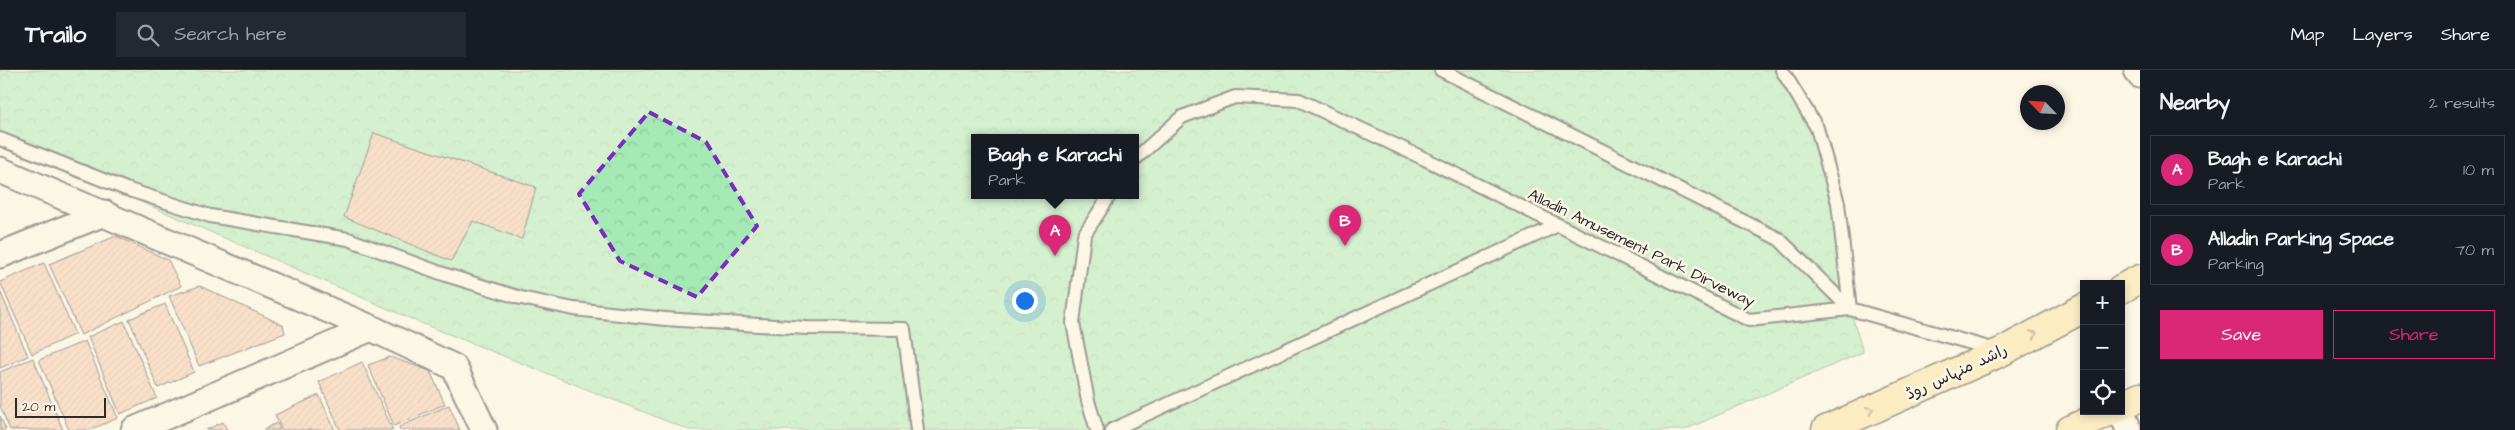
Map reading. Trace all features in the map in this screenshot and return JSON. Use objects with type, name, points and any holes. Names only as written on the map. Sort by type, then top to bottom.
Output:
[{"type":"main road","points":[[2125,287],[2140,279]]},
{"type":"main road","name":"راشد منہاس روڈ","points":[[1826,430],[2000,352],[2080,310]]},
{"type":"main road","points":[[2125,404],[2140,397]]},
{"type":"main road","points":[[2070,430],[2102,415]]},
{"type":"street","points":[[2137,70],[2140,75]]},
{"type":"street","points":[[0,170],[371,328],[454,366],[484,430]]},
{"type":"street","points":[[0,255],[104,213]]},
{"type":"street","points":[[134,430],[371,328]]},
{"type":"street","points":[[2123,415],[2130,430]]},
{"type":"lane","points":[[1441,70],[1779,239],[1850,309],[2000,352]]},
{"type":"lane","points":[[1782,70],[1816,128],[1838,203],[1850,309]]},
{"type":"lane","name":"Alladin Amusement Park Dirveway","points":[[1139,155],[1182,117],[1235,97],[1299,100],[1749,320],[1850,309]]},
{"type":"lane","points":[[0,139],[126,189],[210,216],[348,239],[446,275],[521,298],[574,309],[665,319],[806,328],[904,329],[917,430]]},
{"type":"lane","points":[[1097,430],[1088,401],[1074,324],[1084,236],[1107,199]]},
{"type":"lane","points":[[1112,430],[1558,225]]},
{"type":"highlighted area","points":[[649,112],[706,142],[757,226],[697,297],[620,261],[579,194]]},
{"type":"green space","points":[[0,70],[1782,70],[1817,128],[1838,203],[1850,309],[1863,352],[1684,430],[689,430],[421,323],[0,141]]},
{"type":"building","points":[[374,133],[536,187],[522,239],[473,221],[451,261],[344,217]]},
{"type":"building","points":[[116,236],[168,260],[181,286],[81,335],[49,264]]},
{"type":"building","points":[[44,263],[75,334],[32,354],[0,282]]},
{"type":"building","points":[[200,286],[283,325],[285,333],[199,366],[169,296]]},
{"type":"building","points":[[0,291],[28,356],[0,368]]},
{"type":"building","points":[[165,304],[194,372],[158,388],[129,319]]},
{"type":"building","points":[[124,321],[157,398],[120,414],[88,337]]},
{"type":"building","points":[[85,341],[118,418],[89,430],[69,430],[39,360]]},
{"type":"building","points":[[390,357],[430,371],[445,404],[394,426],[368,365]]},
{"type":"building","points":[[33,358],[63,430],[10,430],[0,406],[0,372]]},
{"type":"building","points":[[362,362],[393,430],[340,430],[319,382]]},
{"type":"building","points":[[319,395],[335,430],[282,430],[275,415]]},
{"type":"building","points":[[449,405],[460,430],[400,430],[399,427]]},
{"type":"building","points":[[0,416],[6,430],[0,430]]},
{"type":"building","points":[[223,422],[227,430],[206,430]]},
{"type":"building","points":[[277,423],[280,430],[263,430]]},
{"type":"place","name":"Alladin Parking Space","points":[[1345,246]]},
{"type":"place","name":"Bagh e Karachi","points":[[1055,256]]}]
